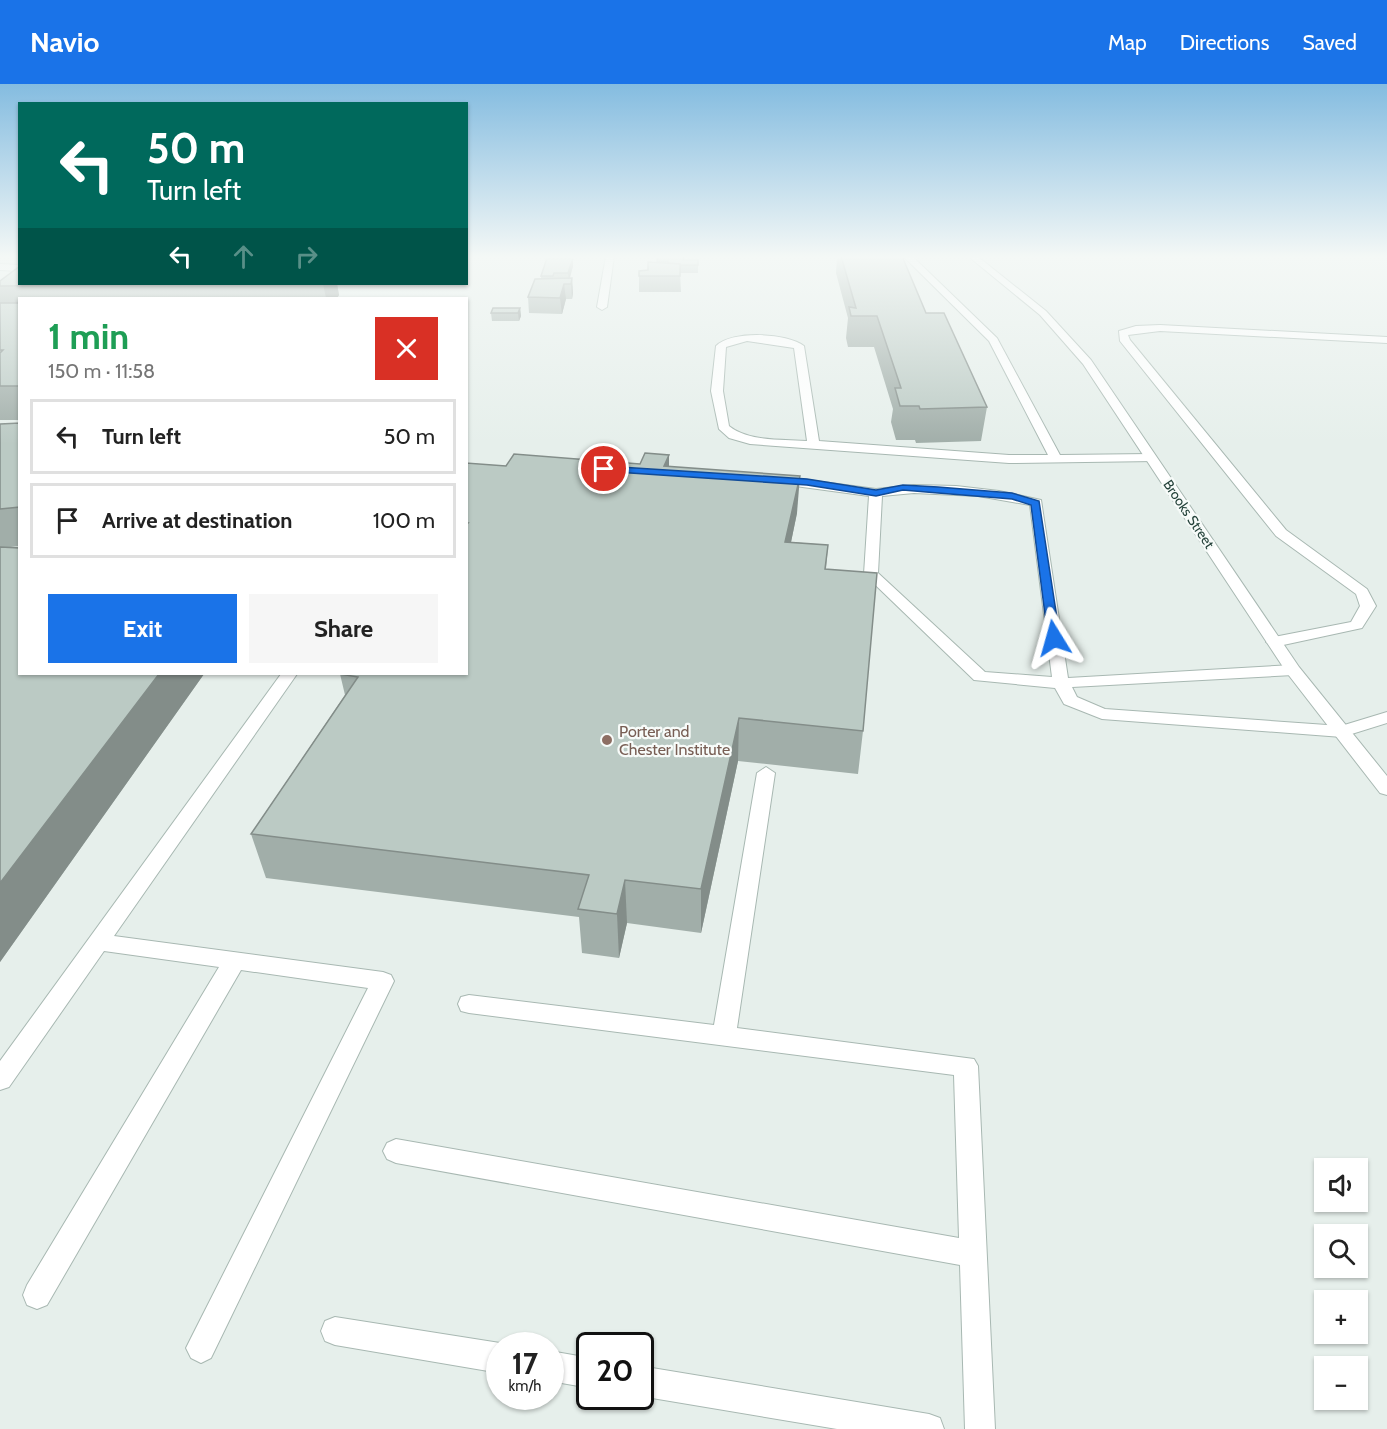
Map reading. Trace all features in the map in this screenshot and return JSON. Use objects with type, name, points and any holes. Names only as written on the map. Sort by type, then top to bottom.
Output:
[{"type":"street","points":[[971,319],[993,340],[1056,458]]},
{"type":"street","name":"Brooks Street","points":[[1047,319],[1062,331],[1087,362],[1293,670],[1387,789]]},
{"type":"street","points":[[1274,642],[1357,625],[1368,606],[1362,592],[1281,533],[1125,341],[1123,333],[1136,329],[1160,328],[1387,340]]},
{"type":"street","points":[[814,444],[799,346],[772,340],[735,339],[724,342],[721,346],[717,390],[723,427],[733,435],[750,440],[1009,459],[1151,458]]},
{"type":"street","points":[[759,479],[807,482],[876,493],[903,488],[1012,496],[1036,503],[1060,683],[1071,700],[1102,714],[1342,732],[1387,717]]},
{"type":"street","points":[[876,493],[871,574],[980,677],[1060,683],[1293,670]]},
{"type":"street","points":[[0,1080],[287,675]]},
{"type":"street","points":[[724,1036],[766,773]]},
{"type":"street","points":[[97,942],[383,981],[201,1348]]},
{"type":"street","points":[[37,1295],[234,962]]},
{"type":"street","points":[[469,1004],[966,1066],[980,1429]]},
{"type":"street","points":[[396,1151],[973,1254]]},
{"type":"street","points":[[335,1331],[486,1356]]},
{"type":"street","points":[[654,1383],[929,1429]]},
{"type":"building","points":[[0,319],[18,319],[18,386],[0,386],[0,353],[3,350],[0,350]]},
{"type":"building","points":[[878,319],[947,319],[987,407],[920,409],[919,406],[900,406],[895,388],[901,388]]},
{"type":"building","points":[[18,423],[18,507],[0,509],[0,424]]},
{"type":"building","name":"Porter and Chester Institute","points":[[645,453],[669,455],[664,466],[800,476],[785,542],[828,545],[825,569],[877,573],[863,731],[739,718],[701,889],[625,880],[617,914],[578,909],[589,875],[251,834],[358,677],[346,675],[468,675],[468,463],[506,466],[514,454],[640,464]]},
{"type":"building","points":[[0,547],[18,548],[18,675],[158,675],[0,883]]},
{"type":"place","name":"Porter and Chester Institute","points":[[607,740]]},
{"type":"route","points":[[604,469],[807,482],[876,493],[903,488],[938,490],[1012,496],[1036,503],[1054,638]]}]
